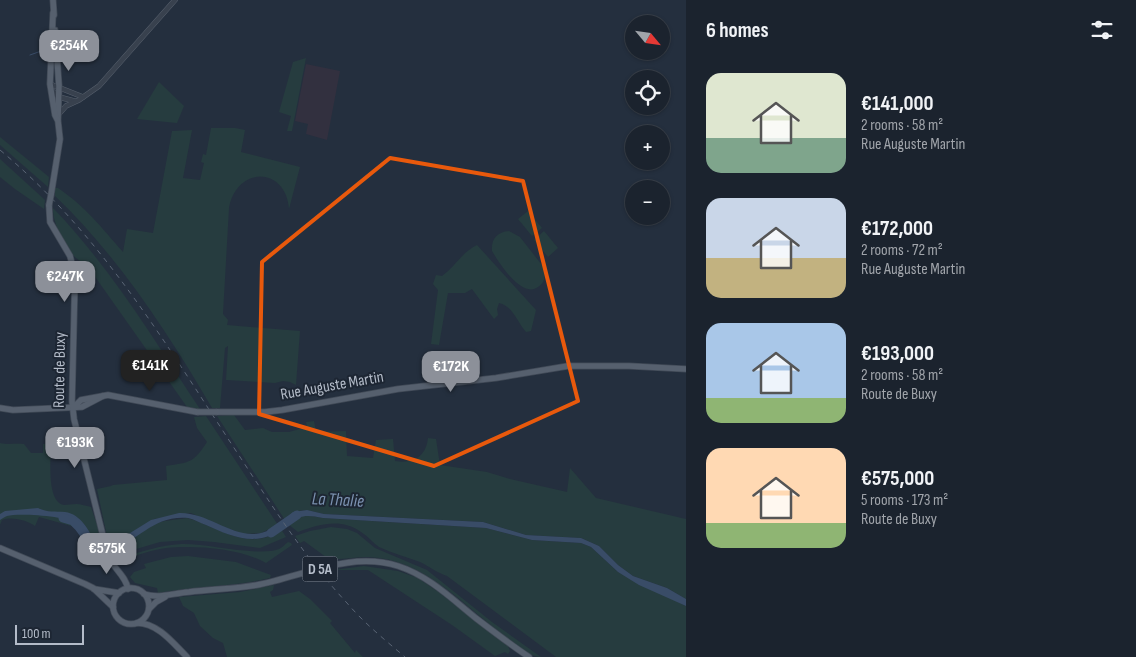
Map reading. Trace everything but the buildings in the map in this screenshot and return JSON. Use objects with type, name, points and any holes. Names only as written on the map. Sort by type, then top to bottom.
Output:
[{"type":"main road","name":"Route de Buxy","points":[[53,0],[50,86],[55,115],[58,117]]},
{"type":"main road","name":"Route de Buxy","points":[[53,13],[60,86],[58,117],[60,139],[49,205],[50,222],[70,256],[75,276],[73,408],[75,426],[108,556],[115,569],[126,582],[128,589]]},
{"type":"main road","name":"Rue Auguste Martin","points":[[73,408],[81,400],[103,396],[119,396],[197,412],[265,412],[398,389],[496,378],[568,366],[629,366],[686,369]]},
{"type":"main road","points":[[0,408],[13,410],[73,408]]},
{"type":"main road","points":[[0,548],[93,588],[118,593],[134,588],[144,594],[149,604],[144,619],[137,623]]},
{"type":"main road","name":"D 5A","points":[[144,594],[155,596],[169,595],[260,584],[344,563],[370,561],[405,569],[426,579],[529,657]]},
{"type":"main road","points":[[93,588],[113,607]]},
{"type":"main road","points":[[118,593],[113,607],[120,621],[147,624],[156,628],[187,657]]},
{"type":"main road","name":"D 5A","points":[[148,611],[156,602],[169,595]]},
{"type":"main road","points":[[148,611],[156,628]]},
{"type":"street","points":[[58,117],[63,108],[99,86],[175,0]]},
{"type":"street","points":[[50,86],[60,86],[73,94],[83,97]]},
{"type":"street","points":[[50,86],[59,97],[74,101]]},
{"type":"highlighted area","points":[[390,158],[523,181],[578,401],[434,466],[259,414],[262,262]]},
{"type":"shaded area","points":[[306,64],[340,71],[327,140],[306,134],[308,124],[295,121]]},
{"type":"green space","points":[[306,58],[292,131],[287,131],[291,116],[279,112],[293,62]]},
{"type":"green space","points":[[159,82],[184,106],[177,123],[137,119]]},
{"type":"green space","points":[[211,128],[245,130],[241,152],[300,167],[289,209],[286,195],[279,185],[271,179],[251,178],[241,184],[234,194],[229,208],[223,314],[228,320],[227,325],[300,331],[296,385],[283,381],[275,383],[226,380],[228,346],[225,348],[220,408],[212,408],[160,324],[121,269],[78,219],[55,196],[55,188],[58,188],[77,203],[123,252],[127,229],[153,233],[172,131],[192,130],[183,178],[200,180],[204,163],[201,162],[203,154],[206,155]]},
{"type":"green space","points":[[0,137],[49,177],[48,187],[0,145]]},
{"type":"green space","points":[[0,159],[45,200],[44,209],[0,177]]},
{"type":"green space","points":[[53,208],[113,280],[200,409],[187,407],[91,271],[68,248],[57,228]]},
{"type":"green space","points":[[528,211],[542,228],[532,236],[518,219]]},
{"type":"green space","points":[[509,231],[520,237],[545,269],[545,277],[538,287],[532,289],[525,288],[518,284],[505,271],[492,251],[496,237],[501,233]]},
{"type":"green space","points":[[544,231],[558,248],[548,257],[534,240]]},
{"type":"green space","points":[[477,245],[536,310],[531,331],[526,332],[508,307],[499,303],[498,315],[494,319],[472,289],[465,293],[448,293],[439,345],[431,344],[438,290],[433,284],[436,275],[442,276]]},
{"type":"green space","points":[[234,415],[245,430],[263,428],[272,432],[289,432],[307,427],[306,422],[314,421],[316,432],[346,431],[347,456],[373,458],[376,440],[393,439],[395,461],[413,460],[418,458],[425,450],[428,438],[436,439],[440,465],[487,472],[567,492],[570,468],[596,498],[686,519],[686,599],[667,588],[633,576],[618,565],[599,546],[581,538],[526,535],[483,522],[324,514],[307,511],[298,511],[285,520],[217,416]]},
{"type":"green space","points":[[206,416],[278,525],[261,533],[243,534],[191,513],[154,519],[122,538],[108,541],[97,489],[113,485],[167,480],[166,466],[181,464],[191,460],[207,442],[197,428],[194,417]]},
{"type":"green space","points":[[0,443],[24,444],[31,453],[43,453],[43,444],[51,444],[50,469],[54,496],[58,502],[64,505],[78,504],[91,507],[103,543],[96,543],[84,524],[77,517],[75,527],[39,517],[35,526],[15,519],[2,520],[0,525]]},
{"type":"green space","points":[[305,515],[323,518],[486,528],[532,540],[581,543],[591,547],[618,572],[686,606],[686,657],[556,657],[447,576],[420,562],[379,547],[364,534],[353,528],[346,525],[330,524],[298,532],[288,524],[296,518]]},
{"type":"green space","points":[[187,518],[246,539],[258,539],[269,536],[281,529],[286,537],[260,548],[188,540],[160,542],[116,555],[111,553],[111,550],[152,525]]},
{"type":"green space","points":[[331,527],[347,529],[357,533],[375,548],[427,570],[492,622],[541,657],[524,651],[444,587],[409,566],[390,560],[369,557],[330,560],[304,541],[300,543],[295,536]]},
{"type":"green space","points":[[288,542],[292,545],[266,563],[243,554],[204,547],[160,549],[120,561],[120,558],[150,549],[181,544],[246,551],[270,551],[281,548]]},
{"type":"green space","points":[[188,556],[236,562],[271,575],[270,578],[256,581],[158,593],[157,588],[135,583],[130,577],[134,572],[146,568],[144,564],[171,557]]},
{"type":"green space","points":[[364,566],[398,571],[418,578],[508,646],[510,651],[508,654],[505,652],[495,656],[452,625],[368,570],[333,570]]},
{"type":"green space","points":[[274,585],[273,590],[270,592],[272,597],[299,591],[310,599],[332,621],[330,623],[355,653],[356,650],[363,657],[227,657],[223,643],[213,638],[200,626],[194,613],[183,606],[179,597],[240,592]]},
{"type":"water","points":[[38,508],[71,513],[76,516],[84,524],[96,543],[103,543],[105,549],[96,550],[85,533],[72,521],[43,516],[22,515],[7,516],[0,520],[0,514],[5,511]]},
{"type":"water","points":[[307,510],[324,514],[483,522],[526,535],[581,538],[599,546],[618,565],[633,576],[667,588],[686,599],[686,606],[639,585],[618,572],[591,547],[581,543],[532,540],[486,528],[309,516],[297,518],[288,524],[285,520],[293,512]]},
{"type":"water","points":[[179,513],[192,514],[240,532],[252,534],[265,532],[278,525],[281,529],[263,538],[243,538],[224,533],[188,518],[176,518],[156,524],[130,541],[111,550],[108,541],[122,538],[151,520]]},
{"type":"waterway","points":[[30,55],[44,50]]},
{"type":"waterway","name":"La Thalie","points":[[271,533],[297,515]]},
{"type":"waterway","name":"La Thalie","points":[[63,518],[73,521],[93,546],[100,549],[121,542]]},
{"type":"railway","points":[[0,150],[71,219],[103,257],[160,336],[266,497],[304,551],[354,610],[405,657]]}]
